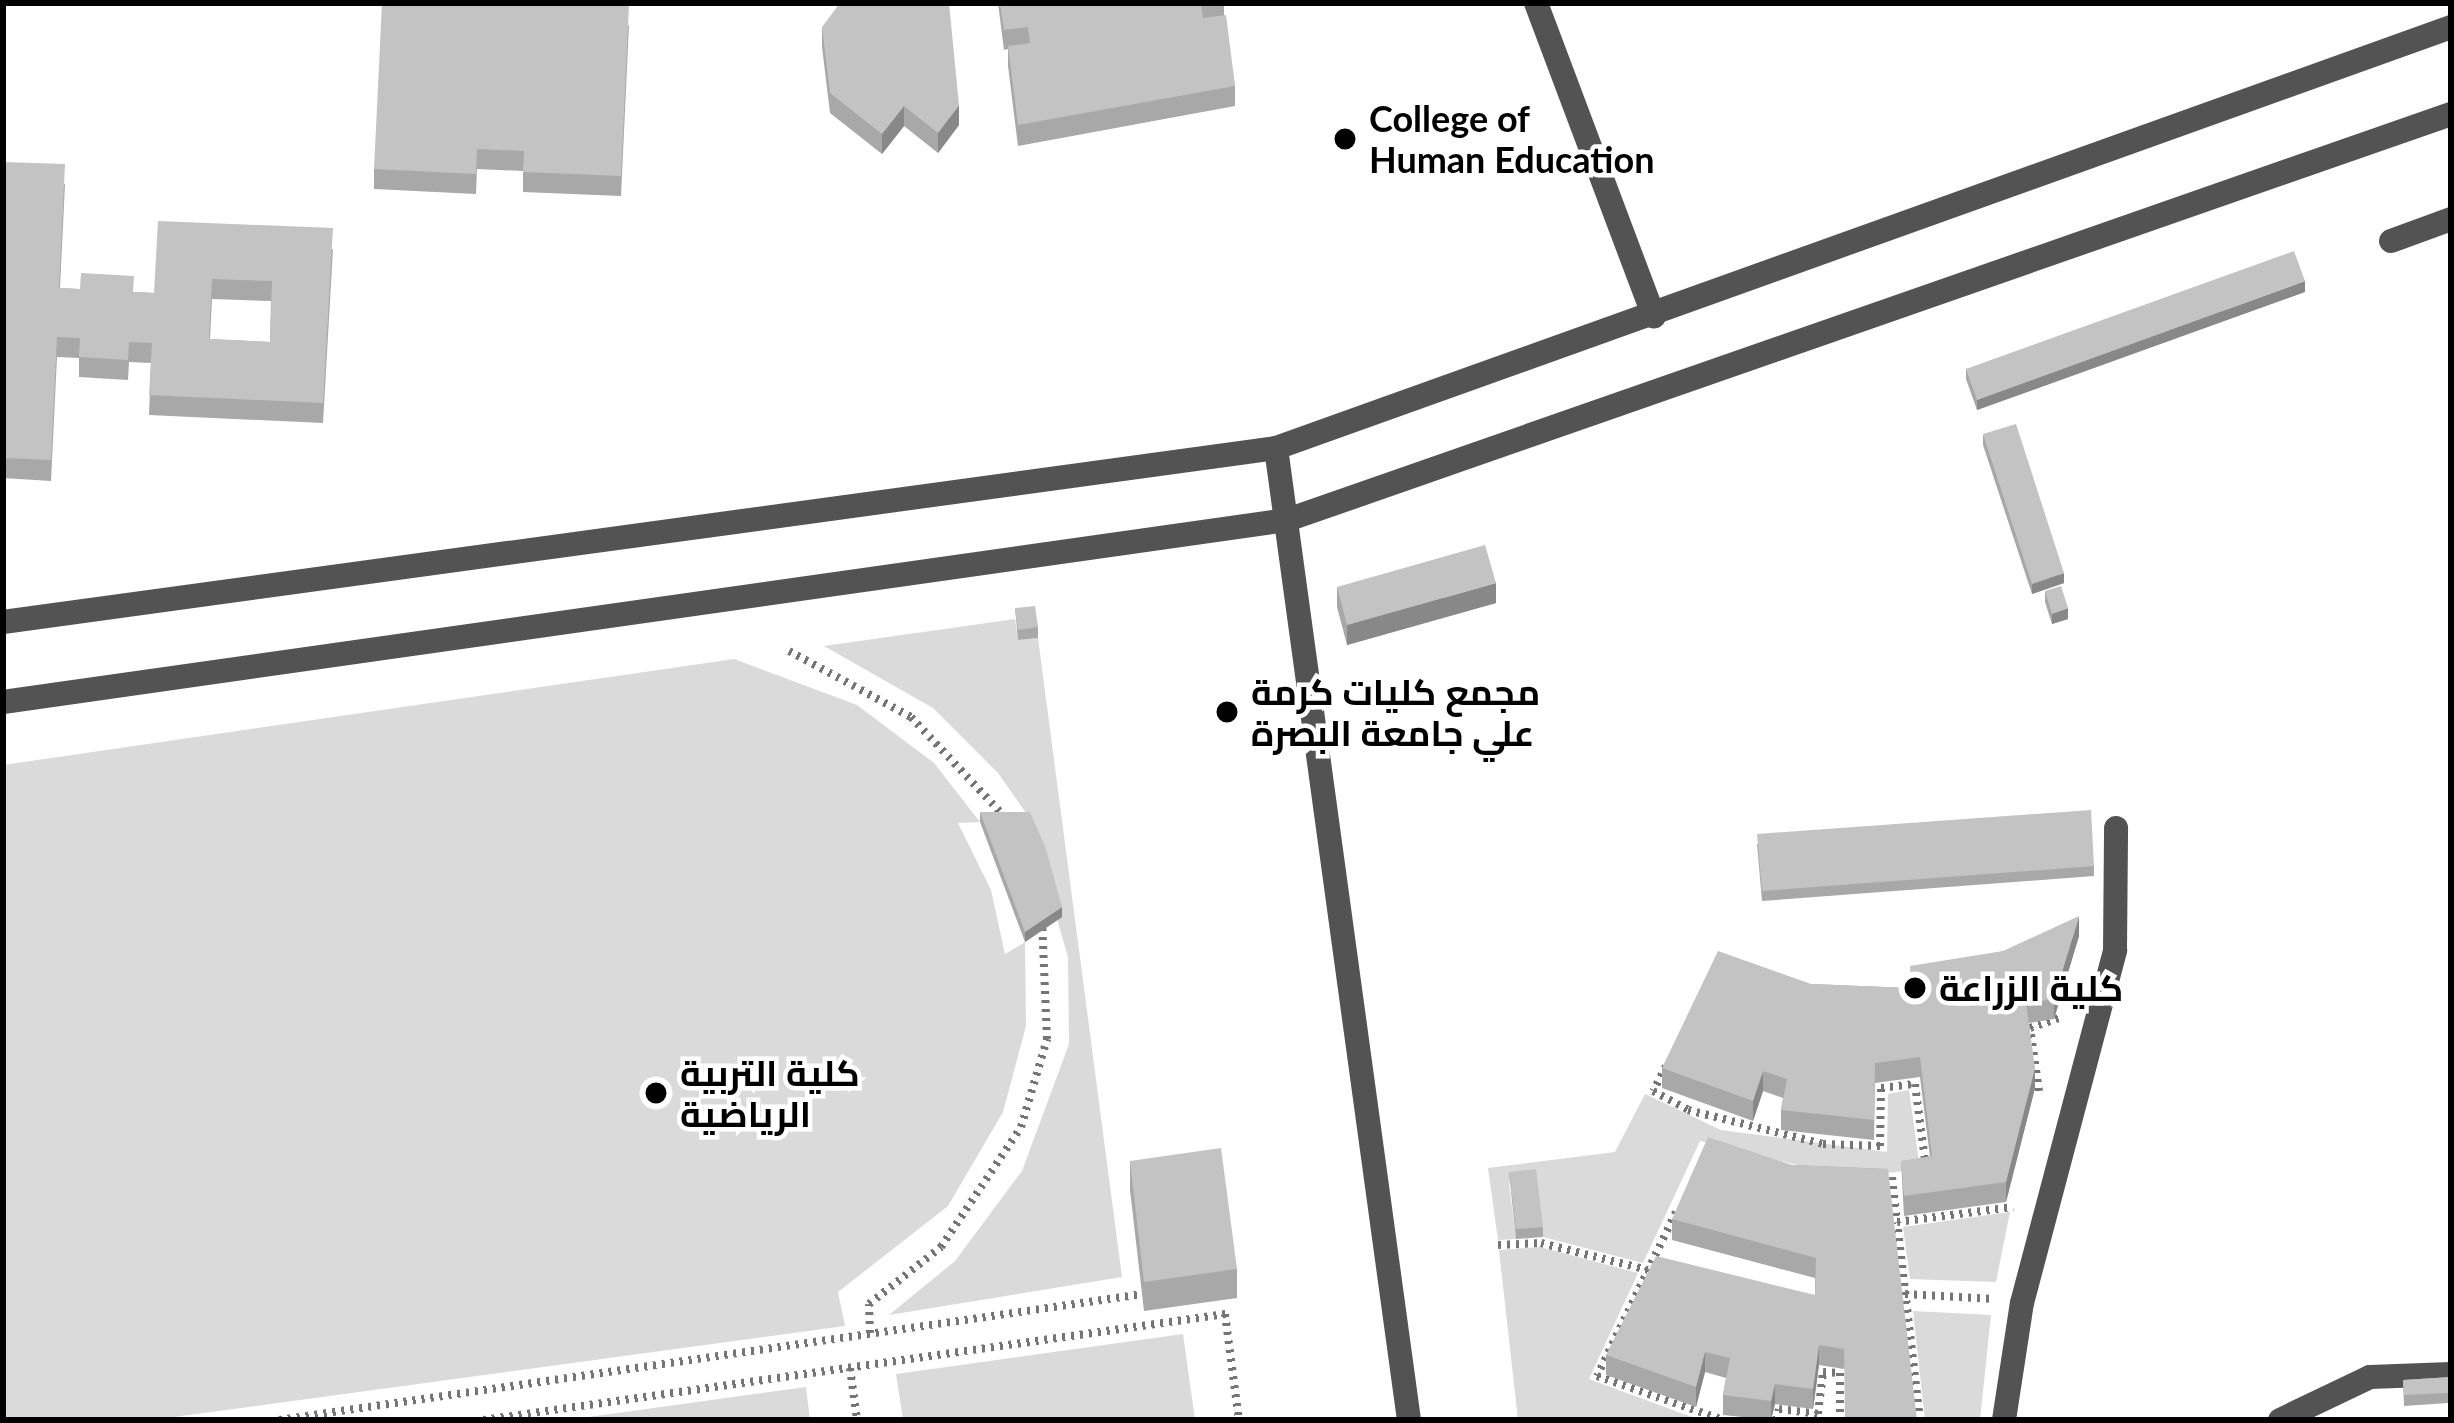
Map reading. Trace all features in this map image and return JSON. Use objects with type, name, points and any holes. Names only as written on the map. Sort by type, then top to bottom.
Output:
[{"type":"street","points":[[1536,3],[1654,317]]},
{"type":"street","points":[[3,622],[1276,448],[1654,317],[2451,27]]},
{"type":"street","points":[[3,702],[1287,520],[2451,114]]},
{"type":"street","points":[[2391,241],[2451,219]]},
{"type":"street","points":[[1276,448],[1409,1420]]},
{"type":"street","points":[[2004,1420],[2022,1303],[2115,950],[2116,828]]},
{"type":"street","points":[[2280,1420],[2370,1377],[2451,1374]]},
{"type":"path","points":[[789,651],[953,751],[1016,838]]},
{"type":"path","points":[[871,1333],[868,1304],[956,1229],[1021,1127],[1047,1039],[1040,910]]},
{"type":"path","points":[[1883,1004],[1904,1003],[1904,980],[1945,976]]},
{"type":"path","points":[[2036,1102],[2030,1028],[2057,1024],[2063,1005]]},
{"type":"path","points":[[1673,1049],[1653,1091],[1723,1122],[1822,1144],[1880,1146],[1881,1088],[1915,1084],[1927,1172],[1869,1181]]},
{"type":"path","points":[[1892,1178],[1920,1420]]},
{"type":"path","points":[[1897,1222],[2015,1211],[2020,1184]]},
{"type":"path","points":[[1680,1203],[1597,1376],[1723,1420]]},
{"type":"path","points":[[1498,1245],[1541,1243],[1648,1270]]},
{"type":"path","points":[[1996,1313],[2000,1287]]},
{"type":"path","points":[[279,1420],[1143,1294]]},
{"type":"path","points":[[1905,1294],[1999,1299]]},
{"type":"path","points":[[483,1420],[530,1417],[1225,1314],[1239,1420]]},
{"type":"path","points":[[850,1368],[857,1420]]},
{"type":"path","points":[[1776,1420],[1779,1409],[1818,1414],[1823,1372],[1840,1373],[1840,1420]]},
{"type":"shaded area","points":[[1015,619],[1018,640],[1038,638],[1122,1277],[889,1315],[955,1261],[1022,1171],[1069,1044],[1068,957],[1026,813],[998,773],[933,708],[824,646]]},
{"type":"shaded area","name":"كلية التربية الرياضية","points":[[734,659],[857,705],[934,763],[980,822],[958,823],[991,890],[1005,954],[1025,942],[1026,1026],[1003,1112],[948,1206],[838,1292],[845,1326],[152,1420],[3,1420],[3,765]]},
{"type":"shaded area","points":[[1909,1090],[1920,1169],[1849,1178],[1700,1141],[1643,1263],[1543,1237],[1536,1180],[1509,1183],[1516,1239],[1498,1240],[1488,1168],[1615,1152],[1645,1094],[1721,1130],[1887,1152],[1888,1094]]},
{"type":"shaded area","points":[[2010,1212],[1996,1282],[1910,1279],[1903,1227]]},
{"type":"shaded area","points":[[1540,1247],[1638,1273],[1589,1379],[1700,1420],[1518,1420],[1499,1250]]},
{"type":"shaded area","points":[[1913,1311],[1991,1315],[1980,1420],[1925,1420]]},
{"type":"shaded area","points":[[1183,1334],[1195,1420],[903,1420],[896,1374]]},
{"type":"shaded area","points":[[806,1387],[810,1420],[581,1418]]},
{"type":"building","points":[[382,3],[629,5],[621,176],[523,172],[524,151],[477,149],[476,174],[374,169]]},
{"type":"building","points":[[840,3],[949,3],[959,105],[938,133],[904,106],[882,134],[830,93],[822,27]]},
{"type":"building","points":[[1000,3],[1201,3],[1203,18],[1226,15],[1235,86],[1018,125],[1008,46],[1030,43],[1028,27],[1004,30]]},
{"type":"building","points":[[3,162],[65,164],[59,288],[80,289],[81,273],[134,276],[133,292],[154,293],[158,221],[333,228],[323,403],[149,395],[152,343],[129,342],[128,360],[79,357],[80,338],[57,337],[51,460],[3,458]],"holes":[[[212,279],[272,281],[270,342],[209,339]]]},
{"type":"building","points":[[2294,251],[2305,281],[1977,400],[1966,369]]},
{"type":"building","points":[[2016,424],[2064,573],[2032,584],[1983,434]]},
{"type":"building","points":[[1485,545],[1496,583],[1347,625],[1337,587]]},
{"type":"building","points":[[2061,586],[2068,608],[2052,614],[2045,591]]},
{"type":"building","points":[[1035,606],[1038,627],[1018,630],[1015,608]]},
{"type":"building","points":[[2091,810],[2094,866],[1762,891],[1757,834]]},
{"type":"building","points":[[980,812],[1030,812],[1046,849],[1062,907],[1025,932]]},
{"type":"building","points":[[2079,916],[2054,999],[2026,1003],[2035,1068],[2006,1182],[1904,1196],[1901,1161],[1932,1156],[1920,1057],[1875,1063],[1874,1120],[1781,1110],[1787,1079],[1763,1071],[1753,1101],[1662,1068],[1718,951],[1811,984],[1911,988],[1910,966],[2003,951]]},
{"type":"building","points":[[1708,1137],[1792,1165],[1888,1169],[1917,1420],[1845,1420],[1844,1349],[1819,1345],[1813,1389],[1775,1384],[1771,1401],[1723,1395],[1730,1358],[1705,1352],[1696,1387],[1606,1355],[1656,1256],[1815,1295],[1816,1258],[1672,1219]]},
{"type":"building","points":[[1221,1148],[1237,1269],[1144,1282],[1130,1161]]},
{"type":"building","points":[[1536,1169],[1543,1227],[1516,1229],[1509,1172]]},
{"type":"building","points":[[2451,1377],[2451,1420],[2448,1393],[2404,1395],[2403,1380]]},
{"type":"place","name":"College of Human Education","points":[[1345,139]]},
{"type":"place","name":"مجمع كليات كرمة علي جامعة البصرة","points":[[1227,712]]},
{"type":"place","name":"كلية الزراعة","points":[[1915,988]]},
{"type":"place","name":"كلية التربية الرياضية","points":[[656,1093]]}]
